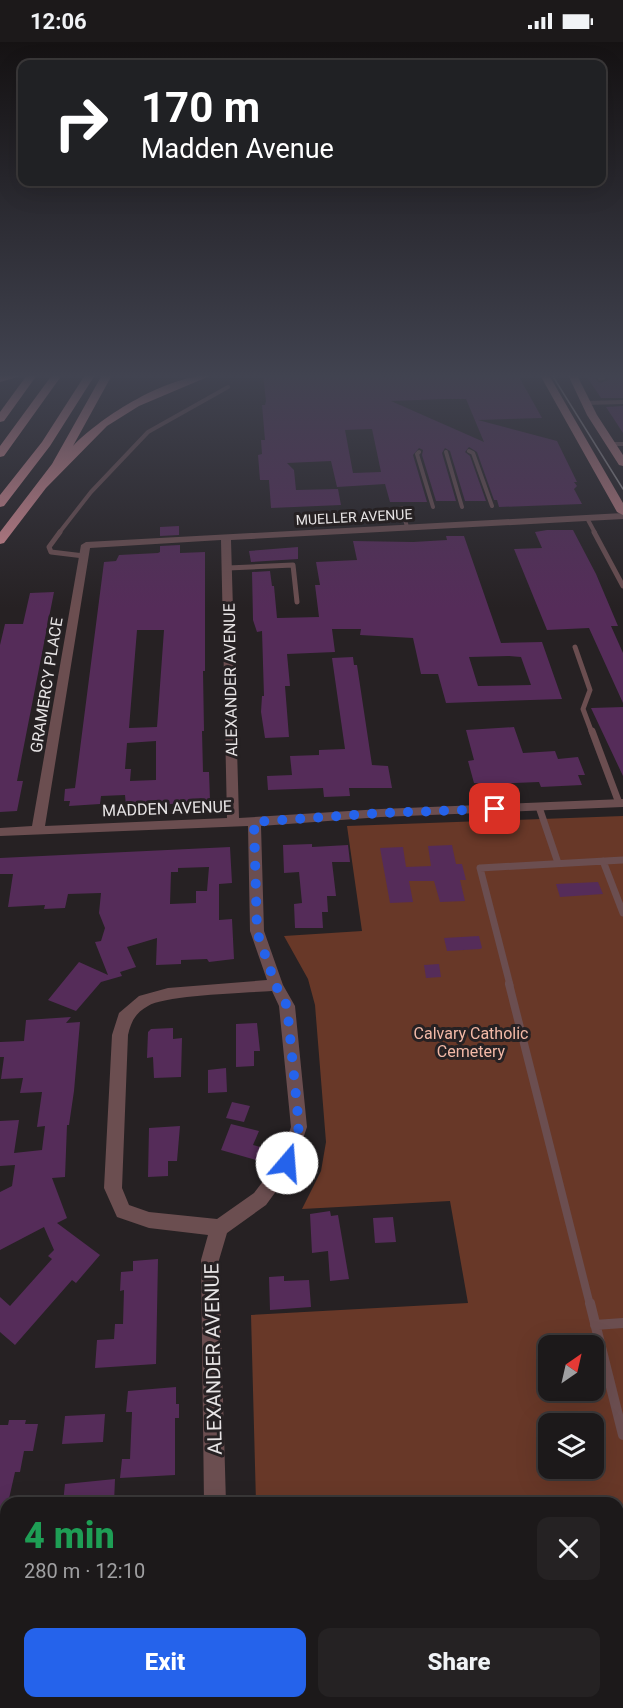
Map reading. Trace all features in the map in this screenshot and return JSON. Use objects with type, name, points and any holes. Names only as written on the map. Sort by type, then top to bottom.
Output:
[{"type":"highway","points":[[0,503],[39,453]]},
{"type":"highway","points":[[44,485],[62,453]]},
{"type":"highway","points":[[0,540],[44,485],[75,453]]},
{"type":"main road","points":[[588,453],[623,514]]},
{"type":"street","name":"MUELLER AVENUE","points":[[85,550],[226,538],[587,518],[623,514]]},
{"type":"street","name":"ALEXANDER AVENUE","points":[[226,538],[233,822]]},
{"type":"street","name":"GRAMERCY PLACE","points":[[38,830],[85,550]]},
{"type":"street","name":"MADDEN AVENUE","points":[[0,832],[254,822],[381,813],[621,803]]},
{"type":"street","points":[[254,822],[257,932],[276,986],[287,1006],[299,1127],[287,1163],[260,1199],[219,1228],[149,1220],[123,1211],[113,1188],[120,1035],[124,1017],[144,1000],[168,994],[276,986]]},
{"type":"street","name":"ALEXANDER AVENUE","points":[[215,1497],[210,1260],[219,1228]]},
{"type":"lane","points":[[85,550],[62,555],[51,552],[49,547],[91,492],[128,453]]},
{"type":"lane","points":[[418,453],[433,507]]},
{"type":"lane","points":[[446,453],[462,507]]},
{"type":"lane","points":[[472,453],[492,506]]},
{"type":"lane","points":[[402,508],[407,527]]},
{"type":"lane","points":[[587,518],[623,586]]},
{"type":"lane","points":[[228,568],[292,565],[297,602]]},
{"type":"lane","points":[[575,647],[590,690],[583,709],[621,803]]},
{"type":"lane","points":[[539,807],[558,862]]},
{"type":"lane","points":[[623,860],[480,868],[623,1435]]},
{"type":"lane","points":[[603,861],[623,913]]},
{"type":"lane","points":[[595,1325],[623,1323]]},
{"type":"green space","name":"Calvary Catholic Cemetery","points":[[623,816],[623,1497],[256,1497],[251,1315],[468,1303],[450,1201],[302,1209],[321,1171],[326,1142],[315,1005],[308,979],[284,936],[362,931],[347,826]]},
{"type":"building","points":[[349,453],[353,473],[381,472],[377,453],[415,453],[413,455],[427,502],[390,502],[385,484],[337,487],[331,461],[287,463],[294,470],[296,490],[338,489],[341,505],[271,508],[269,480],[260,480],[258,455]]},
{"type":"building","points":[[422,453],[442,453],[456,501],[436,501]]},
{"type":"building","points":[[451,453],[466,453],[470,456],[486,501],[465,501]]},
{"type":"building","points":[[477,453],[563,453],[577,482],[574,482],[577,486],[574,489],[582,504],[499,507],[497,500],[494,500]]},
{"type":"building","points":[[179,526],[179,535],[160,536],[160,527]]},
{"type":"building","points":[[573,530],[596,574],[618,626],[611,626],[623,653],[623,703],[589,628],[547,630],[514,549],[542,548],[535,532]]},
{"type":"building","points":[[446,536],[464,536],[501,643],[542,642],[562,699],[446,703],[438,674],[421,674],[413,638],[360,635],[361,629],[332,629],[335,652],[287,654],[290,686],[285,686],[289,737],[265,738],[261,712],[262,696],[264,696],[262,631],[257,632],[253,620],[252,572],[270,571],[277,618],[319,617],[315,585],[320,585],[316,562],[357,560],[353,541],[447,540]],"holes":[[[469,657],[521,657],[531,685],[478,686]]]},
{"type":"building","points":[[180,545],[180,553],[205,552],[204,731],[202,731],[203,772],[209,772],[210,800],[195,801],[195,803],[126,806],[125,795],[101,796],[100,804],[69,806],[70,801],[64,801],[65,789],[75,788],[104,562],[116,561],[119,555],[158,553],[160,546]],"holes":[[[137,630],[164,630],[157,727],[129,728]],[[156,741],[156,780],[130,781],[131,769],[125,769],[127,743]]]},
{"type":"building","points":[[298,547],[298,559],[251,562],[249,551]]},
{"type":"building","points":[[54,592],[17,781],[23,781],[17,811],[0,812],[0,645],[5,624],[23,624],[30,593]]},
{"type":"building","points":[[353,657],[354,665],[357,665],[372,765],[388,766],[392,788],[349,788],[350,796],[324,797],[323,788],[268,790],[267,776],[292,775],[290,756],[319,755],[319,750],[345,749],[332,658]]},
{"type":"building","points":[[623,707],[623,776],[591,708]]},
{"type":"building","points":[[514,727],[523,753],[555,751],[558,759],[578,757],[585,775],[578,775],[582,785],[541,787],[539,782],[474,783],[468,761],[474,760],[466,730]]},
{"type":"building","points":[[312,844],[312,847],[348,845],[350,862],[332,862],[336,896],[327,896],[328,912],[322,912],[323,928],[295,928],[294,904],[302,903],[299,872],[284,873],[283,845]]},
{"type":"building","points":[[452,845],[456,864],[462,864],[466,880],[460,880],[465,901],[440,902],[434,881],[409,881],[413,902],[390,903],[380,848],[403,847],[406,867],[431,866],[428,846]]},
{"type":"building","points":[[230,847],[232,883],[219,884],[219,920],[232,919],[234,959],[209,962],[207,959],[181,960],[181,964],[156,965],[157,938],[127,947],[136,967],[120,972],[122,976],[101,982],[76,1011],[48,1000],[79,962],[108,975],[95,942],[101,941],[105,928],[99,913],[101,893],[68,894],[65,908],[44,909],[45,905],[8,907],[13,874],[0,874],[0,858]],"holes":[[[209,867],[207,891],[196,891],[196,903],[170,904],[171,872],[178,872],[178,868]]]},
{"type":"building","points":[[598,882],[603,894],[560,897],[556,884]]},
{"type":"building","points":[[479,936],[482,948],[480,949],[447,951],[444,938]]},
{"type":"building","points":[[439,964],[441,977],[426,978],[424,965]]},
{"type":"building","points":[[71,1017],[66,1023],[80,1022],[74,1091],[69,1125],[67,1125],[65,1177],[52,1178],[67,1218],[57,1223],[100,1255],[76,1283],[72,1280],[15,1345],[0,1332],[0,1297],[10,1306],[52,1259],[48,1256],[54,1250],[44,1227],[0,1250],[0,1192],[12,1186],[15,1165],[0,1166],[0,1121],[19,1120],[14,1153],[42,1150],[45,1126],[37,1127],[42,1092],[20,1093],[23,1078],[1,1079],[4,1057],[0,1057],[0,1042],[24,1041],[26,1020]]},
{"type":"building","points":[[257,1023],[260,1051],[254,1051],[254,1066],[236,1067],[236,1024]]},
{"type":"building","points":[[173,1028],[173,1039],[182,1038],[181,1077],[154,1078],[153,1057],[147,1058],[148,1032],[151,1029]]},
{"type":"building","points":[[226,1068],[227,1092],[208,1093],[208,1070]]},
{"type":"building","points":[[232,1102],[250,1106],[244,1122],[226,1118]]},
{"type":"building","points":[[231,1124],[259,1131],[253,1145],[260,1147],[256,1160],[221,1150]]},
{"type":"building","points":[[180,1126],[177,1161],[168,1161],[168,1176],[148,1177],[149,1128]]},
{"type":"building","points":[[330,1211],[331,1216],[338,1215],[349,1279],[330,1281],[328,1251],[312,1253],[310,1214]]},
{"type":"building","points":[[393,1217],[396,1242],[375,1243],[373,1218]]},
{"type":"building","points":[[158,1259],[156,1364],[95,1368],[97,1340],[114,1339],[115,1324],[123,1324],[124,1290],[120,1291],[121,1272],[133,1271],[133,1261]]},
{"type":"building","points":[[284,1276],[284,1281],[309,1280],[311,1307],[270,1310],[269,1277]]},
{"type":"building","points":[[176,1387],[179,1418],[175,1418],[175,1475],[120,1478],[122,1459],[130,1459],[132,1412],[126,1412],[128,1391]]},
{"type":"building","points":[[105,1414],[103,1442],[62,1444],[65,1416]]},
{"type":"building","points":[[9,1420],[26,1420],[25,1424],[38,1424],[33,1451],[24,1451],[20,1472],[15,1472],[9,1497],[0,1497],[0,1425],[8,1425]]},
{"type":"building","points":[[115,1479],[114,1497],[64,1497],[65,1484]]},
{"type":"tram line","points":[[600,453],[623,489]]},
{"type":"route","points":[[287,1163],[299,1127],[287,1006],[276,986],[257,932],[254,822],[381,813],[495,809]]}]
